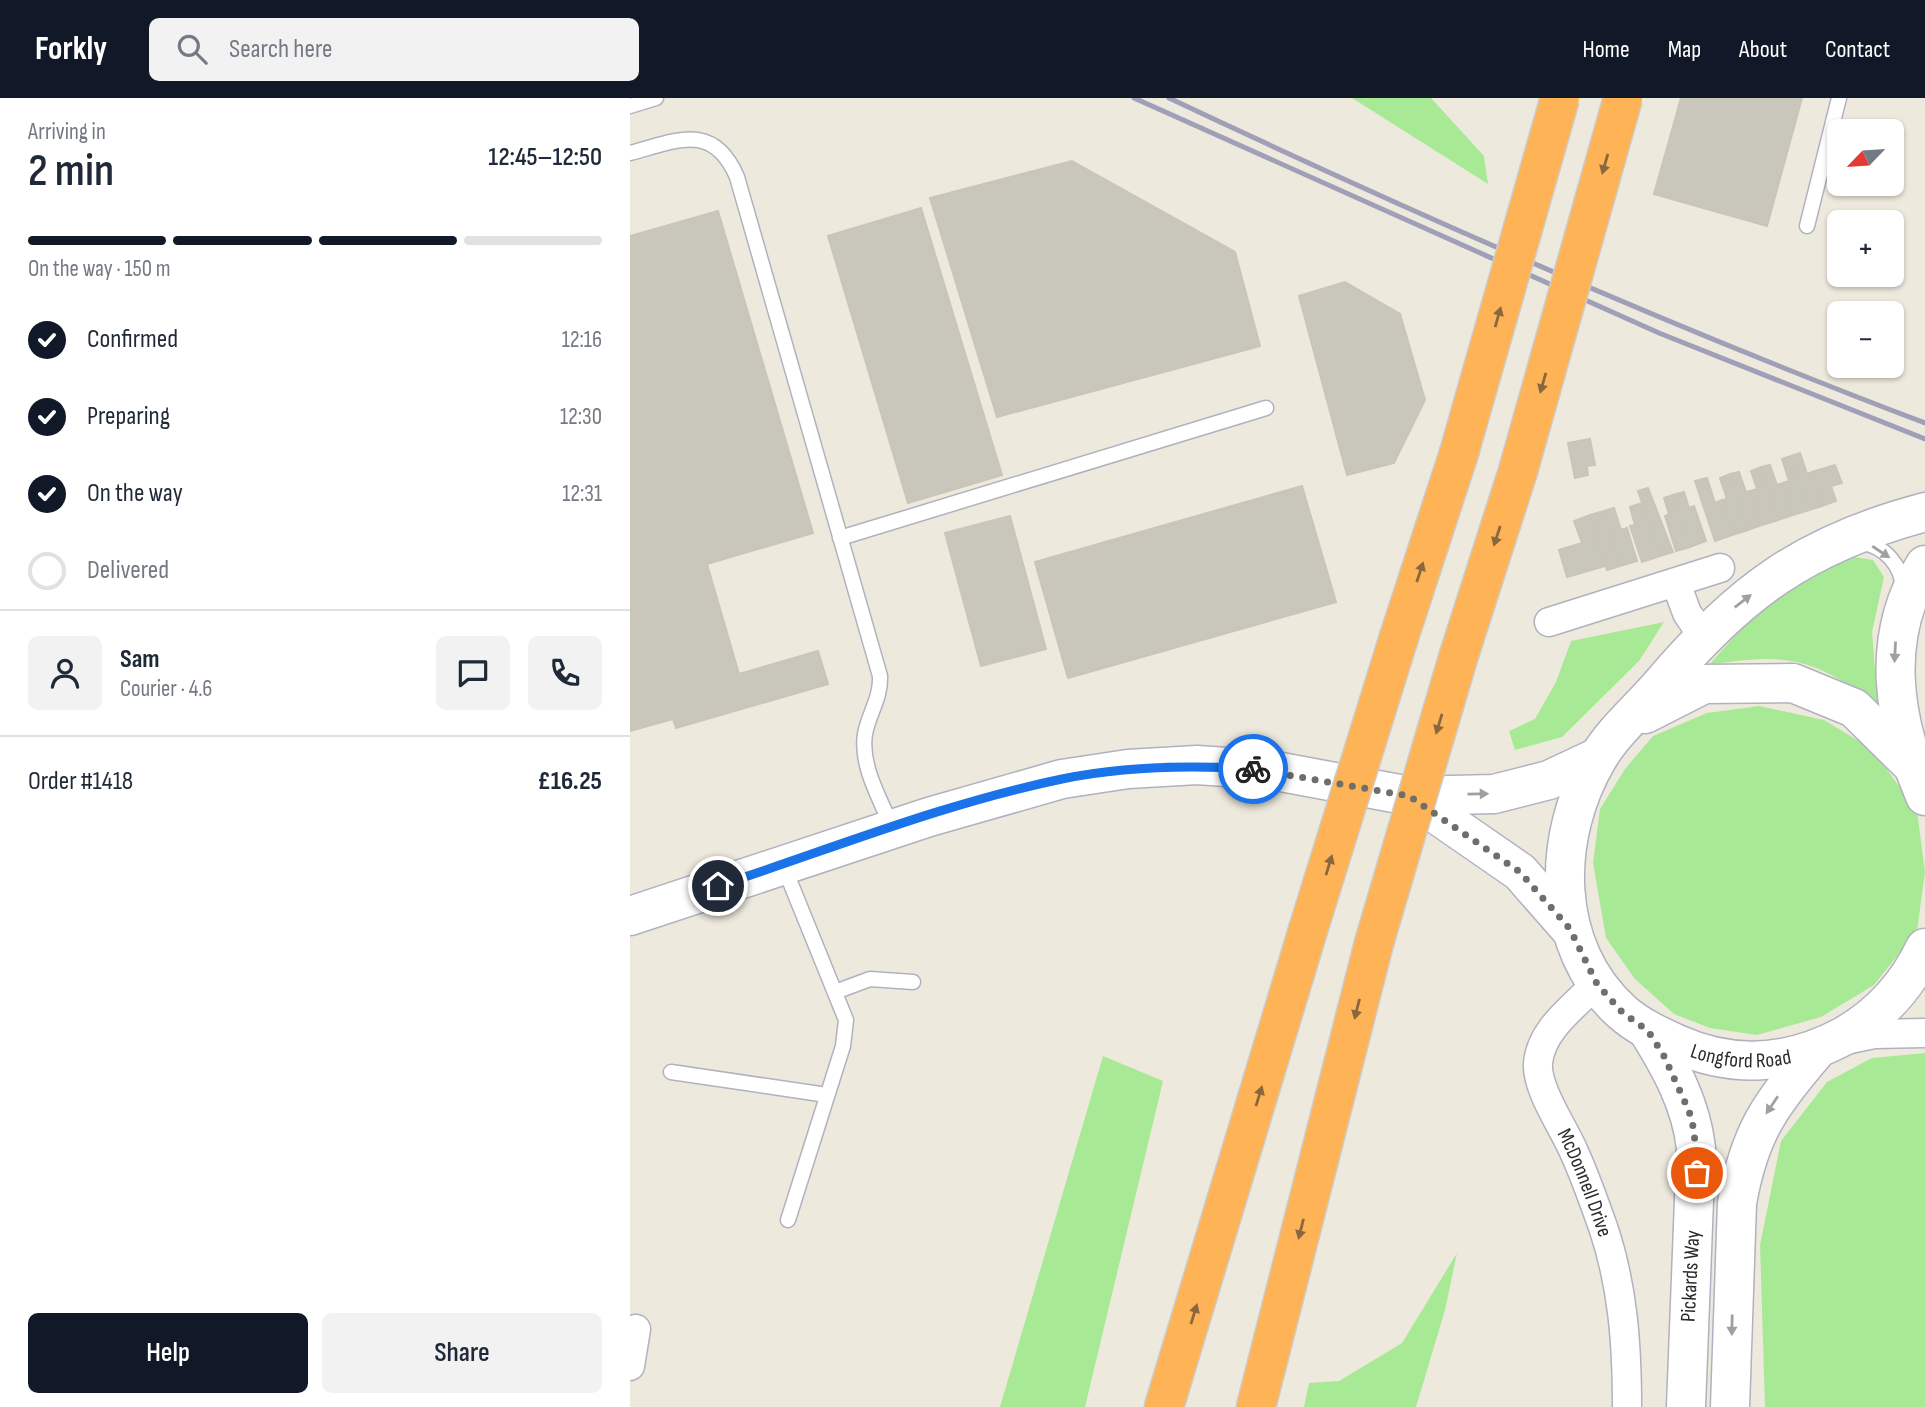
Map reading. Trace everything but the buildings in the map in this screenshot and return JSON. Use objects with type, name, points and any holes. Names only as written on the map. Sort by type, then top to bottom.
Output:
[{"type":"highway","points":[[1169,1398],[1308,930],[1459,453],[1560,98]]},
{"type":"highway","points":[[1256,1407],[1374,943],[1458,658],[1518,471],[1623,98]]},
{"type":"main road","name":"Longford Road","points":[[1570,929],[1564,859],[1573,816],[1598,757],[1702,635],[1780,573],[1816,552],[1875,526],[1925,512]]},
{"type":"main road","name":"Longford Road","points":[[1920,780],[1898,712],[1894,671],[1895,641],[1903,612],[1925,565]]},
{"type":"main road","name":"Longford Road","points":[[1629,722],[1704,684],[1793,683],[1854,708],[1920,780]]},
{"type":"main road","name":"Longford Road","points":[[630,916],[893,829],[1062,779],[1197,765],[1270,770],[1409,796],[1494,794],[1549,780],[1598,757]]},
{"type":"main road","name":"Longford Road","points":[[1409,796],[1520,872],[1570,929],[1597,984],[1622,1012],[1648,1031],[1714,1058],[1747,1062],[1823,1047],[1862,1026],[1886,1006],[1913,974],[1925,948]]},
{"type":"main road","name":"Pickards Way","points":[[1648,1031],[1680,1087],[1695,1139],[1697,1173],[1686,1407]]},
{"type":"main road","name":"Pickards Way","points":[[1730,1407],[1737,1203],[1742,1174],[1751,1144],[1765,1116],[1823,1047]]},
{"type":"street","points":[[1549,622],[1720,568]]},
{"type":"street","points":[[1676,583],[1687,613],[1702,635]]},
{"type":"street","name":"McDonnell Drive","points":[[1597,984],[1551,1029],[1541,1049],[1538,1066],[1541,1082],[1575,1153],[1599,1217],[1620,1292],[1627,1341],[1627,1407]]},
{"type":"street","points":[[1823,1047],[1874,1034],[1925,1033]]},
{"type":"street","points":[[630,1366],[636,1329]]},
{"type":"lane","points":[[630,106],[656,98]]},
{"type":"lane","points":[[1807,226],[1839,98]]},
{"type":"lane","points":[[630,153],[696,138],[715,145],[732,164],[880,676],[880,690],[866,731],[864,747],[866,762],[893,829]]},
{"type":"lane","points":[[840,538],[1266,408]]},
{"type":"lane","name":"Longford Road","points":[[1816,552],[1850,544],[1865,543],[1877,547],[1889,556],[1903,581],[1903,612]]},
{"type":"lane","points":[[783,864],[846,1020],[843,1046],[788,1220]]},
{"type":"lane","points":[[835,992],[870,979],[913,982]]},
{"type":"lane","points":[[671,1072],[827,1095]]},
{"type":"green space","points":[[1352,98],[1431,98],[1484,156],[1488,184]]},
{"type":"green space","points":[[1854,557],[1873,560],[1884,577],[1872,632],[1878,707],[1837,678],[1800,663],[1760,659],[1709,665],[1773,599],[1811,573]]},
{"type":"green space","points":[[1664,622],[1639,661],[1562,737],[1515,750],[1509,731],[1535,719],[1556,682],[1571,641]]},
{"type":"green space","points":[[1759,706],[1824,720],[1872,749],[1917,811],[1925,872],[1917,931],[1874,985],[1821,1017],[1757,1035],[1710,1028],[1674,1014],[1635,979],[1606,938],[1593,863],[1600,809],[1625,769],[1653,736],[1707,713]]},
{"type":"green space","points":[[1925,1053],[1925,1407],[1765,1407],[1760,1245],[1781,1141],[1827,1082],[1872,1058]]},
{"type":"green space","points":[[1103,1056],[1163,1081],[1085,1407],[1000,1407]]},
{"type":"green space","points":[[1457,1253],[1445,1310],[1416,1407],[1304,1407],[1309,1383],[1339,1381],[1402,1343]]},
{"type":"railway","points":[[1134,98],[1659,333],[1925,439]]},
{"type":"railway","points":[[1169,98],[1544,268],[1734,348],[1925,423]]},
{"type":"way so far","points":[[1253,769],[1409,796],[1520,872],[1570,929],[1597,984],[1622,1012],[1648,1031],[1663,1054],[1689,1111],[1694,1130],[1697,1173]]},
{"type":"route","points":[[718,886],[929,817],[1062,779],[1128,769],[1197,765],[1253,769]]}]
